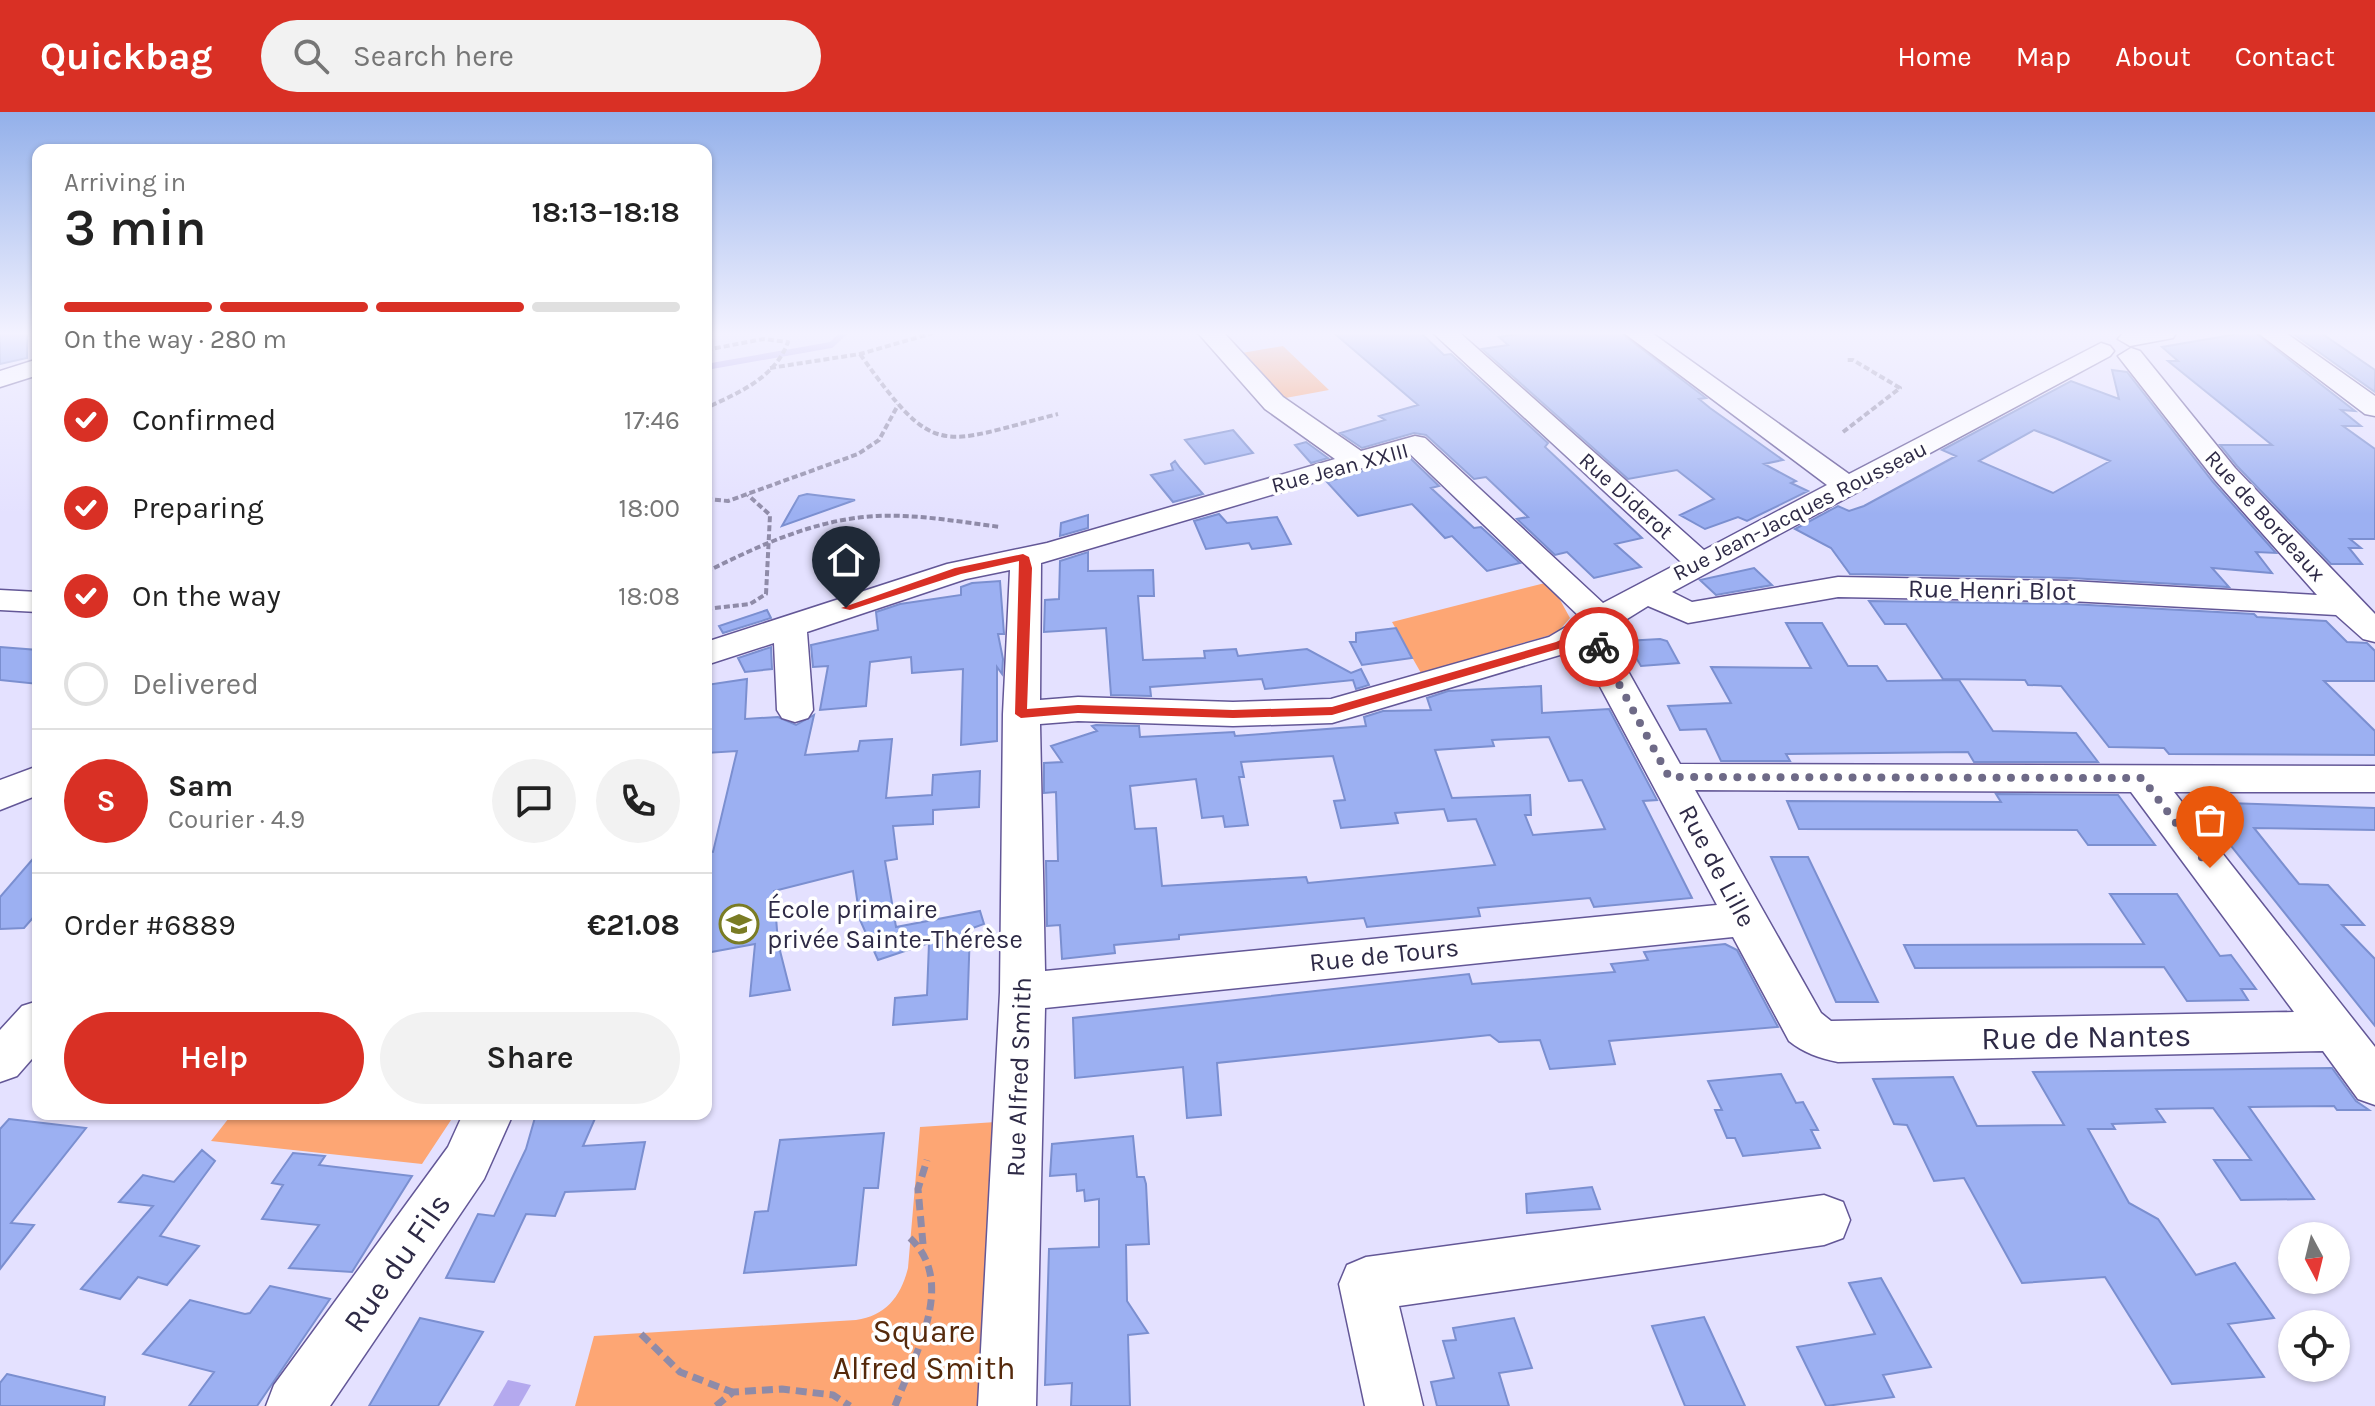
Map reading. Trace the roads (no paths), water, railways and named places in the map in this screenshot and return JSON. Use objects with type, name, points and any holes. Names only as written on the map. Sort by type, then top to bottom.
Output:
[{"type":"street","points":[[1265,393],[1274,403],[1357,461]]},
{"type":"street","name":"Rue Diderot","points":[[1512,393],[1699,562]]},
{"type":"street","points":[[1719,393],[1848,487]]},
{"type":"street","name":"Rue Jean-Jacques Rousseau","points":[[1021,714],[1078,709],[1233,714],[1332,711],[1561,645],[1699,562],[1848,487],[2003,393]]},
{"type":"street","name":"Rue de Bordeaux","points":[[2165,393],[2225,474],[2345,606],[2375,632]]},
{"type":"street","points":[[2355,393],[2375,408]]},
{"type":"street","name":"Rue Jean XXIII","points":[[712,652],[958,571],[1023,557],[1415,444],[1594,624]]},
{"type":"street","name":"Rue Alfred Smith","points":[[1007,1406],[1023,992],[1021,714],[1026,568],[1023,557]]},
{"type":"street","name":"Rue Henri Blot","points":[[1646,592],[1688,613],[1838,587],[2070,591],[2345,606]]},
{"type":"street","points":[[0,600],[32,602]]},
{"type":"street","name":"Rue de Lille","points":[[1594,624],[1669,777],[1805,1027],[1819,1038],[1838,1042]]},
{"type":"street","points":[[790,626],[793,633],[795,710]]},
{"type":"street","points":[[1669,777],[2375,779]]},
{"type":"street","points":[[2142,778],[2375,1084]]},
{"type":"street","points":[[0,796],[32,782]]},
{"type":"street","name":"Rue de Tours","points":[[1023,992],[1745,919]]},
{"type":"street","points":[[0,1062],[32,1027]]},
{"type":"street","name":"Rue de Nantes","points":[[1838,1042],[2335,1031]]},
{"type":"street","name":"Rue du Fils","points":[[295,1406],[466,1163],[485,1120]]},
{"type":"street","points":[[1394,1406],[1366,1284],[1824,1220]]},
{"type":"place","name":"École primaire privée Sainte-Thérèse","points":[[739,924]]},
{"type":"park label","name":"Square Alfred Smith","points":[[924,1350]]}]
